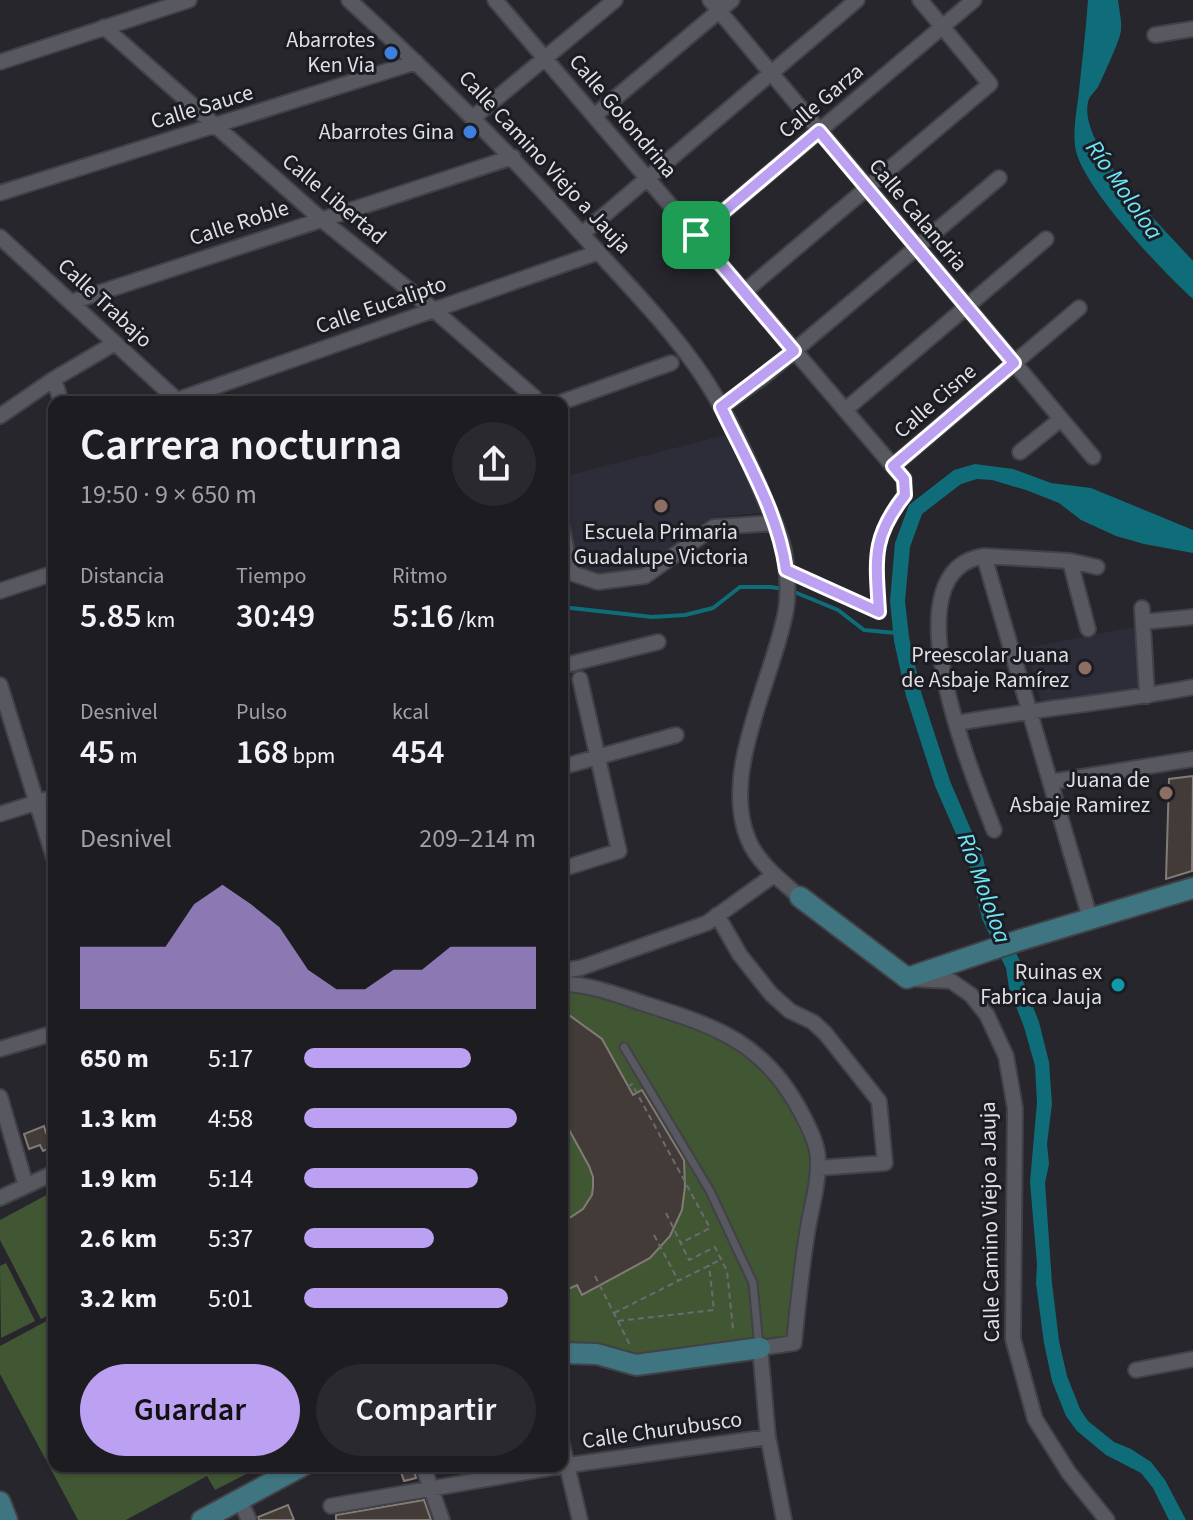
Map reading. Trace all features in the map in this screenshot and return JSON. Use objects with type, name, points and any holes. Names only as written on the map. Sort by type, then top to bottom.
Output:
[{"type":"street","points":[[0,62],[189,0]]},
{"type":"street","name":"Calle Camino Viejo a Jauja","points":[[349,0],[513,157],[680,346],[721,407],[775,523],[787,573],[786,609],[759,698],[740,786],[740,815],[749,842],[774,875],[907,978],[951,981],[971,995],[987,1015],[1006,1056],[1015,1108],[1013,1339],[1035,1419],[1069,1473],[1107,1520]]},
{"type":"street","name":"Calle Golondrina","points":[[495,0],[904,479]]},
{"type":"street","points":[[474,117],[615,0]]},
{"type":"street","points":[[594,116],[714,6],[732,0]]},
{"type":"street","points":[[582,234],[857,0]]},
{"type":"street","points":[[744,292],[990,84],[920,0]]},
{"type":"street","name":"Calle Garza","points":[[696,235],[974,0]]},
{"type":"street","name":"Calle Calandria","points":[[714,6],[1093,457]]},
{"type":"street","name":"Calle Libertad","points":[[104,27],[321,219],[434,310],[529,396]]},
{"type":"street","points":[[1155,35],[1193,29]]},
{"type":"street","name":"Calle Sauce","points":[[0,193],[416,62]]},
{"type":"street","name":"Calle Roble","points":[[71,302],[513,157]]},
{"type":"street","points":[[721,407],[794,351],[999,178]]},
{"type":"street","name":"Calle Trabajo","points":[[0,237],[173,396]]},
{"type":"street","points":[[845,410],[1046,239]]},
{"type":"street","name":"Calle Eucalipto","points":[[192,396],[599,252]]},
{"type":"street","name":"Calle Cisne","points":[[893,466],[1079,308]]},
{"type":"street","points":[[0,416],[115,343]]},
{"type":"street","points":[[568,400],[671,363]]},
{"type":"street","points":[[54,379],[59,396]]},
{"type":"street","points":[[1020,452],[1061,419]]},
{"type":"street","points":[[568,558],[571,573],[598,582],[645,576],[714,527],[775,523]]},
{"type":"street","points":[[984,556],[1090,918]]},
{"type":"street","points":[[994,830],[967,760],[939,657],[937,620],[944,590],[954,572],[975,557],[1070,561],[1097,567]]},
{"type":"street","points":[[1070,561],[1088,629]]},
{"type":"street","points":[[0,591],[48,575]]},
{"type":"street","points":[[1147,696],[1143,615],[1193,617]]},
{"type":"street","points":[[568,664],[658,642]]},
{"type":"street","points":[[568,867],[619,851],[580,679]]},
{"type":"street","points":[[0,685],[6,724],[48,841]]},
{"type":"street","points":[[957,723],[1193,687]]},
{"type":"street","points":[[568,765],[676,735]]},
{"type":"street","points":[[1050,782],[1193,759]]},
{"type":"street","points":[[0,814],[48,799]]},
{"type":"street","points":[[568,970],[707,923],[774,875]]},
{"type":"street","points":[[907,978],[1193,888]]},
{"type":"street","points":[[717,915],[740,955],[771,994],[790,1011],[813,1022],[825,1033],[879,1101],[885,1163],[818,1168]]},
{"type":"street","points":[[568,985],[610,992],[693,1019],[731,1036],[759,1054],[795,1099],[818,1153],[794,1343],[636,1365],[589,1347],[568,1352]]},
{"type":"street","points":[[0,1049],[48,1035]]},
{"type":"street","points":[[0,1097],[26,1186]]},
{"type":"street","points":[[0,1198],[48,1176]]},
{"type":"street","points":[[760,1348],[768,1437],[784,1520]]},
{"type":"street","points":[[1136,1370],[1193,1359]]},
{"type":"street","name":"Calle Churubusco","points":[[568,1465],[768,1437]]},
{"type":"street","points":[[202,1520],[291,1472]]},
{"type":"street","points":[[426,1472],[442,1520]]},
{"type":"street","name":"Calle Churubusco","points":[[331,1506],[529,1472]]},
{"type":"street","points":[[565,1472],[580,1520]]},
{"type":"street","points":[[240,1500],[249,1520]]},
{"type":"street","points":[[0,1502],[7,1520]]},
{"type":"lane","points":[[624,1047],[710,1191],[753,1283],[760,1348]]},
{"type":"path","points":[[787,573],[879,612],[878,544],[887,518],[905,495],[904,479]]},
{"type":"path","points":[[628,1087],[632,1084],[710,1228],[681,1243]]},
{"type":"path","points":[[666,1213],[689,1260],[715,1247],[727,1271],[733,1329]]},
{"type":"path","points":[[654,1235],[678,1281]]},
{"type":"path","points":[[614,1313],[721,1260]]},
{"type":"path","points":[[618,1321],[714,1310],[709,1265]]},
{"type":"path","points":[[595,1276],[633,1351]]},
{"type":"shaded area","name":"Escuela Primaria Guadalupe Victoria","points":[[729,434],[762,513],[715,517],[636,571],[594,575],[575,568],[568,531],[568,475]]},
{"type":"shaded area","name":"Preescolar Juana de Asbaje Ramírez","points":[[1134,627],[1140,688],[1042,705],[1026,648]]},
{"type":"green space","points":[[568,985],[610,992],[759,1054],[818,1153],[794,1343],[636,1365],[568,1354]]},
{"type":"green space","points":[[48,1194],[48,1315],[41,1319],[0,1240],[0,1220]]},
{"type":"green space","points":[[6,1263],[35,1321],[1,1338],[0,1266]]},
{"type":"green space","points":[[48,1320],[48,1464],[0,1374],[0,1346]]},
{"type":"green space","points":[[52,1472],[250,1472],[215,1490],[207,1476],[126,1520],[78,1520]]},
{"type":"water","name":"Río Mololoa","points":[[1088,0],[1118,0],[1121,26],[1107,68],[1089,100],[1088,120],[1109,164],[1193,261],[1193,299],[1124,227],[1080,162],[1074,132]]},
{"type":"water","name":"Río Mololoa","points":[[975,464],[1013,469],[1051,483],[1091,488],[1193,530],[1193,553],[1144,544],[1116,536],[1081,520],[1059,503],[1026,490],[977,479],[961,484],[922,514],[910,547],[905,601],[921,692],[950,781],[983,858],[996,914],[1021,963],[1024,984],[1039,1022],[1049,1062],[1052,1104],[1045,1183],[1052,1283],[1067,1376],[1088,1421],[1114,1442],[1151,1462],[1165,1480],[1186,1520],[1169,1520],[1153,1488],[1141,1473],[1106,1455],[1077,1431],[1066,1416],[1052,1381],[1036,1283],[1030,1182],[1037,1102],[1035,1066],[1009,988],[1006,968],[982,919],[969,864],[935,786],[906,696],[894,641],[890,601],[895,543],[909,505],[954,470]]},
{"type":"building","points":[[1193,776],[1192,871],[1166,879],[1169,779]]},
{"type":"building","points":[[568,1014],[602,1039],[633,1095],[642,1090],[684,1160],[682,1210],[670,1236],[650,1258],[582,1295],[577,1285],[568,1289],[568,1219],[583,1209],[592,1195],[593,1177],[568,1128]]},
{"type":"building","points":[[44,1126],[48,1132],[48,1149],[43,1151],[40,1145],[29,1149],[24,1134]]},
{"type":"building","points":[[401,1472],[414,1472],[416,1478],[404,1481]]},
{"type":"building","points":[[424,1500],[431,1520],[336,1520],[336,1515]]},
{"type":"building","points":[[288,1505],[294,1520],[259,1520],[258,1517]]},
{"type":"waterway","points":[[568,608],[652,617],[685,615],[713,608],[740,587],[783,589]]},
{"type":"waterway","points":[[792,591],[838,610],[864,630],[896,633]]},
{"type":"place","name":"Abarrotes Ken Via","points":[[391,53]]},
{"type":"place","name":"Abarrotes Gina","points":[[470,132]]},
{"type":"place","name":"Escuela Primaria Guadalupe Victoria","points":[[661,506]]},
{"type":"place","name":"Preescolar Juana de Asbaje Ramírez","points":[[1085,668]]},
{"type":"place","name":"Juana de Asbaje Ramirez","points":[[1166,793]]},
{"type":"place","name":"Ruinas ex Fabrica Jauja","points":[[1118,985]]},
{"type":"route","points":[[819,131],[1014,363],[893,466],[904,479],[905,495],[887,518],[878,544],[879,612],[786,570],[775,523],[721,407],[794,351],[696,235],[819,131]]}]
